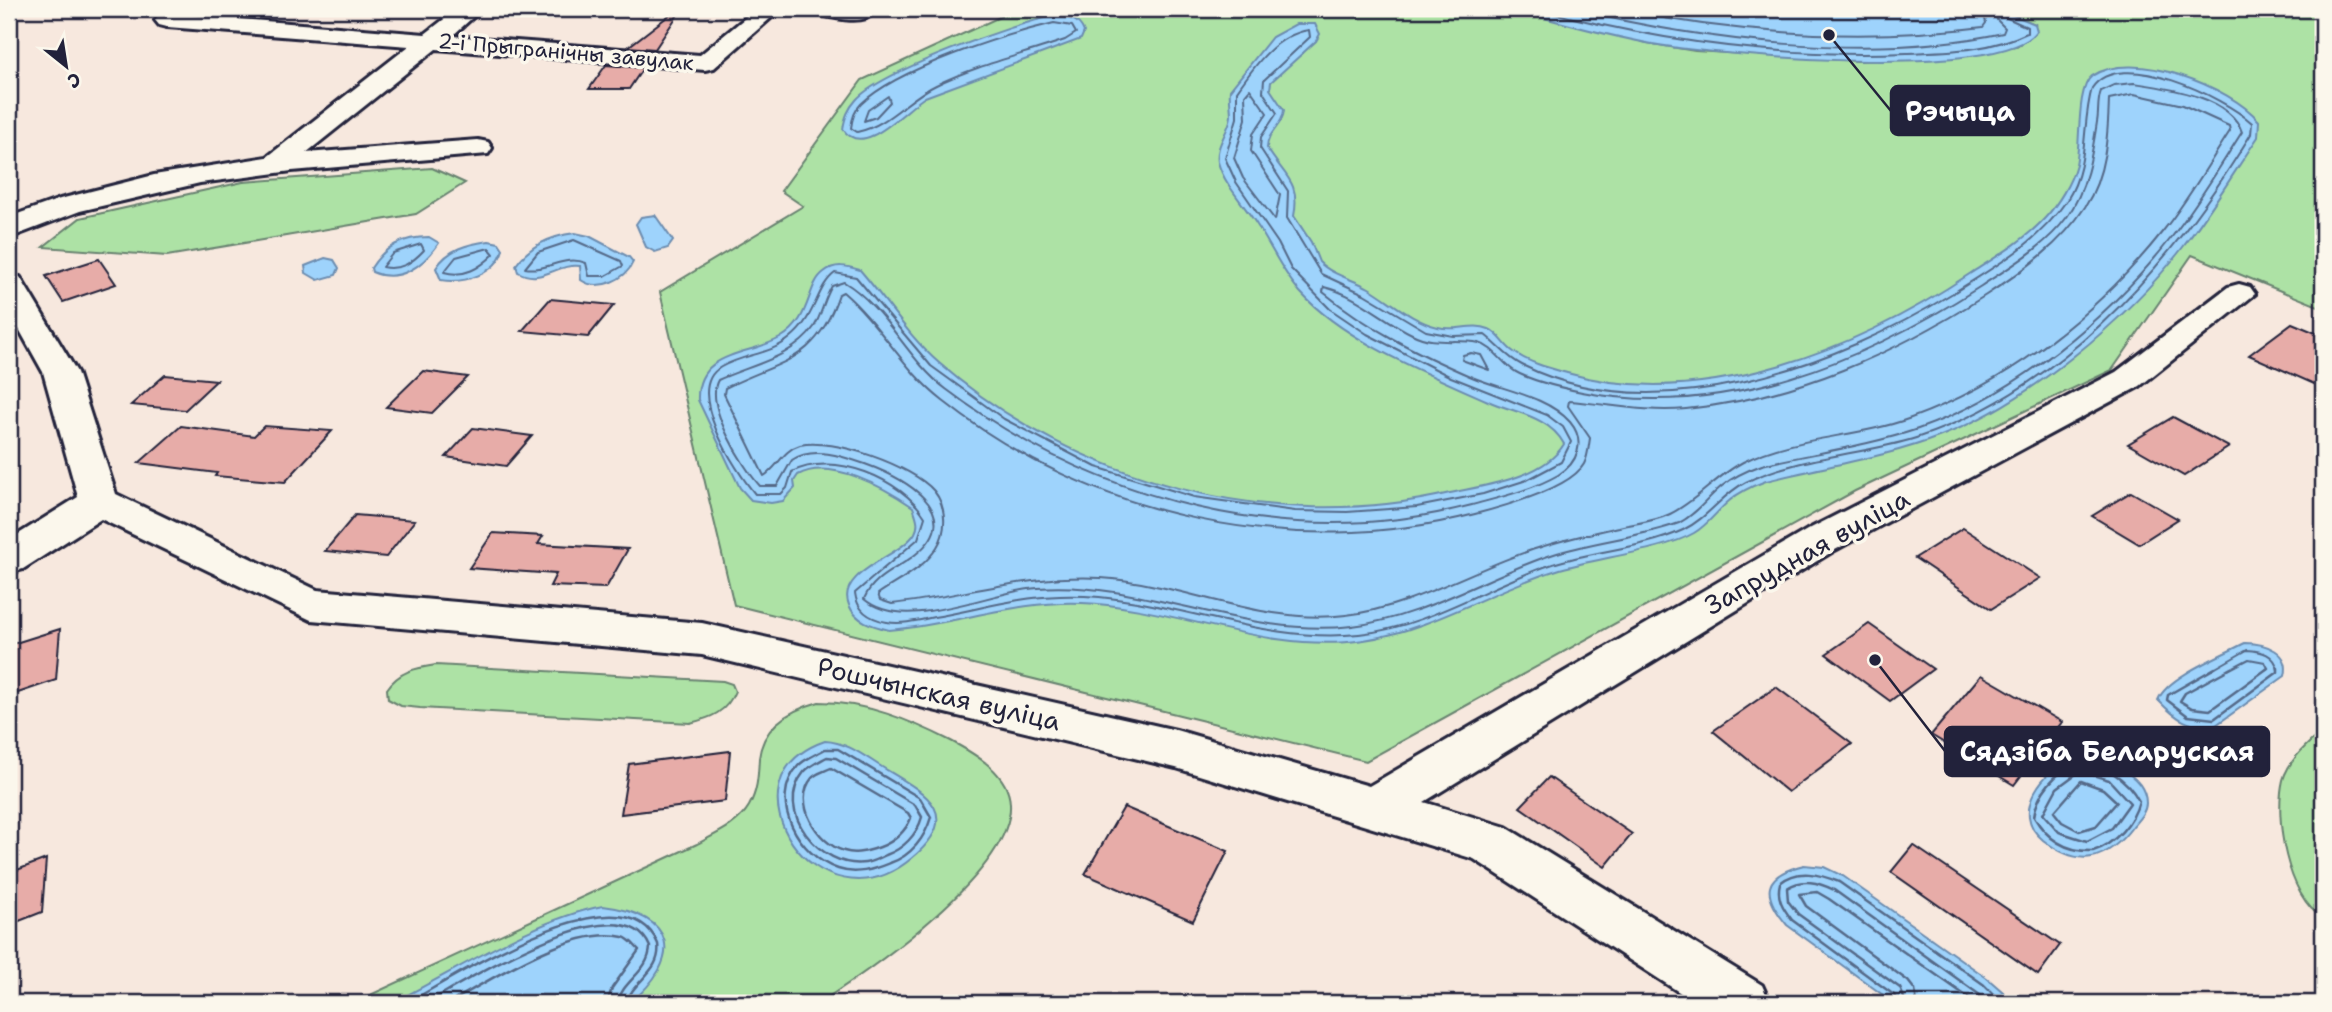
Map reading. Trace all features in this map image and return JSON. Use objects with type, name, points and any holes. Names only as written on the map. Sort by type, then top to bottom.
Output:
[{"type":"street","points":[[276,164],[427,41],[471,9]]},
{"type":"street","name":"2-і Прыгранічны завулак","points":[[167,20],[705,63],[770,9]]},
{"type":"street","points":[[825,9],[862,13]]},
{"type":"street","points":[[9,229],[39,212],[161,180],[276,164],[478,148]]},
{"type":"street","points":[[9,284],[61,372],[99,502],[9,559]]},
{"type":"street","name":"Запрудная вуліца","points":[[1373,808],[1821,540],[2129,379],[2239,294]]},
{"type":"street","name":"Рошчынская вуліца","points":[[99,502],[311,605],[702,639],[1176,749],[1489,842],[1743,1003]]},
{"type":"green space","points":[[1017,9],[1513,9],[1647,43],[1695,51],[1859,61],[1958,57],[2020,45],[2035,24],[1999,9],[2323,9],[2323,308],[2192,255],[2112,370],[1855,491],[1366,761],[734,605],[660,292],[803,206],[781,191],[862,80]]},
{"type":"green space","points":[[432,168],[465,183],[416,214],[167,256],[43,247],[80,218],[243,182]]},
{"type":"green space","points":[[436,665],[723,681],[732,684],[735,691],[723,709],[705,719],[690,723],[420,708],[401,706],[388,699],[387,689],[397,678],[415,669]]},
{"type":"green space","points":[[819,702],[853,705],[887,714],[951,741],[980,758],[997,774],[1004,783],[1010,804],[1005,830],[989,859],[965,888],[903,943],[819,1003],[353,1003],[697,844],[726,828],[739,819],[752,800],[759,758],[766,736],[788,715]]},
{"type":"green space","points":[[2323,730],[2323,918],[2300,893],[2292,875],[2280,815],[2286,772],[2300,752]]},
{"type":"water","points":[[1513,9],[1999,9],[2035,24],[2037,31],[2013,47],[1970,56],[1852,61],[1679,48],[1613,36]]},
{"type":"water","points":[[1054,16],[1076,21],[1084,32],[1081,39],[925,97],[872,136],[861,139],[851,137],[843,129],[847,113],[856,100],[892,76],[981,38]]},
{"type":"water","points":[[1296,24],[1315,24],[1320,34],[1316,41],[1271,82],[1270,89],[1284,110],[1267,148],[1293,186],[1296,204],[1294,216],[1311,242],[1319,262],[1336,274],[1369,288],[1411,316],[1429,324],[1444,328],[1483,327],[1493,331],[1514,352],[1533,362],[1567,373],[1619,383],[1672,384],[1726,378],[1778,366],[1830,348],[1880,326],[1990,261],[2037,226],[2063,193],[2076,164],[2083,92],[2092,76],[2110,68],[2131,66],[2155,69],[2205,84],[2245,108],[2259,121],[2258,137],[2203,220],[2160,275],[2104,330],[2041,381],[1974,421],[1920,444],[1766,481],[1751,487],[1733,497],[1699,530],[1665,545],[1557,570],[1413,628],[1364,640],[1328,643],[1293,641],[1117,606],[1082,603],[1034,605],[889,630],[871,625],[856,616],[849,605],[847,593],[852,583],[915,533],[917,523],[913,507],[888,491],[857,477],[826,470],[811,470],[798,475],[794,481],[795,488],[783,501],[771,503],[751,500],[740,488],[698,400],[705,372],[715,364],[726,357],[767,344],[790,331],[803,313],[818,278],[832,267],[860,270],[928,353],[993,404],[1052,439],[1114,468],[1180,488],[1247,502],[1315,507],[1383,504],[1450,493],[1513,478],[1543,465],[1555,456],[1564,444],[1550,427],[1540,421],[1488,401],[1388,355],[1319,310],[1300,292],[1282,268],[1252,217],[1230,187],[1221,170],[1218,156],[1231,116],[1230,90],[1272,37]]},
{"type":"water","points":[[655,215],[673,241],[668,248],[655,252],[646,247],[636,224],[641,217]]},
{"type":"water","points":[[575,233],[589,236],[629,257],[633,262],[618,279],[595,285],[581,280],[580,266],[564,267],[534,276],[518,272],[516,265],[534,247],[549,239]]},
{"type":"water","points":[[429,237],[439,243],[419,265],[392,276],[372,272],[371,268],[376,260],[396,244]]},
{"type":"water","points":[[489,241],[499,243],[503,249],[500,258],[487,271],[469,279],[441,280],[436,268],[446,256],[466,246]]},
{"type":"water","points":[[325,258],[334,260],[339,268],[336,275],[318,280],[306,273],[305,266]]},
{"type":"water","points":[[2245,643],[2275,650],[2284,661],[2285,676],[2216,725],[2199,726],[2184,721],[2158,700],[2163,691],[2183,675]]},
{"type":"water","points":[[825,741],[855,750],[912,785],[933,805],[937,816],[936,828],[928,842],[912,858],[877,877],[844,878],[815,866],[792,843],[780,816],[779,786],[793,760]]},
{"type":"water","points":[[2076,755],[2097,759],[2120,768],[2138,783],[2144,792],[2146,803],[2142,815],[2123,838],[2113,847],[2092,857],[2081,858],[2056,849],[2033,829],[2029,817],[2030,804],[2043,780],[2064,761]]},
{"type":"water","points":[[1804,865],[1824,867],[1843,876],[1987,978],[2003,992],[2010,1003],[1894,1003],[1787,925],[1779,914],[1770,895],[1773,880],[1790,869]]},
{"type":"water","points":[[603,906],[628,911],[646,919],[658,929],[664,941],[665,955],[659,970],[630,1003],[392,1003],[523,934],[550,922]]},
{"type":"building","points":[[676,10],[679,13],[655,49],[628,47]]},
{"type":"building","points":[[606,65],[643,68],[629,89],[589,89]]},
{"type":"building","points":[[99,259],[116,284],[63,302],[46,276]]},
{"type":"building","points":[[550,299],[614,305],[588,337],[522,331]]},
{"type":"building","points":[[2292,323],[2323,336],[2323,388],[2249,355]]},
{"type":"building","points":[[423,371],[468,377],[432,413],[386,407]]},
{"type":"building","points":[[165,375],[217,380],[185,410],[131,405]]},
{"type":"building","points":[[2173,417],[2229,447],[2184,476],[2128,444]]},
{"type":"building","points":[[181,426],[254,436],[264,426],[332,431],[285,482],[215,476],[217,473],[139,463]]},
{"type":"building","points":[[473,428],[532,436],[506,466],[446,457]]},
{"type":"building","points":[[2131,492],[2178,519],[2139,544],[2092,516]]},
{"type":"building","points":[[355,515],[415,520],[386,557],[325,551]]},
{"type":"building","points":[[1963,528],[2040,578],[1991,609],[1915,558]]},
{"type":"building","points":[[493,533],[543,536],[538,544],[628,549],[606,588],[550,586],[556,574],[469,568]]},
{"type":"building","points":[[1869,624],[1933,669],[1890,701],[1826,654]]},
{"type":"building","points":[[60,629],[56,680],[9,696],[9,645]]},
{"type":"building","points":[[1981,675],[2062,722],[2014,785],[1931,735]]},
{"type":"building","points":[[1776,687],[1852,744],[1788,792],[1713,731]]},
{"type":"building","points":[[730,751],[725,801],[621,814],[629,764]]},
{"type":"building","points":[[1549,777],[1632,834],[1605,867],[1520,807]]},
{"type":"building","points":[[1124,807],[1228,851],[1193,921],[1085,874]]},
{"type":"building","points":[[1913,845],[2060,945],[2038,975],[1891,872]]},
{"type":"building","points":[[46,859],[42,912],[9,925],[9,873]]},
{"type":"place","name":"Рэчыца","points":[[1829,35]]},
{"type":"place","name":"Сядзіба Беларуская","points":[[1875,660]]}]
